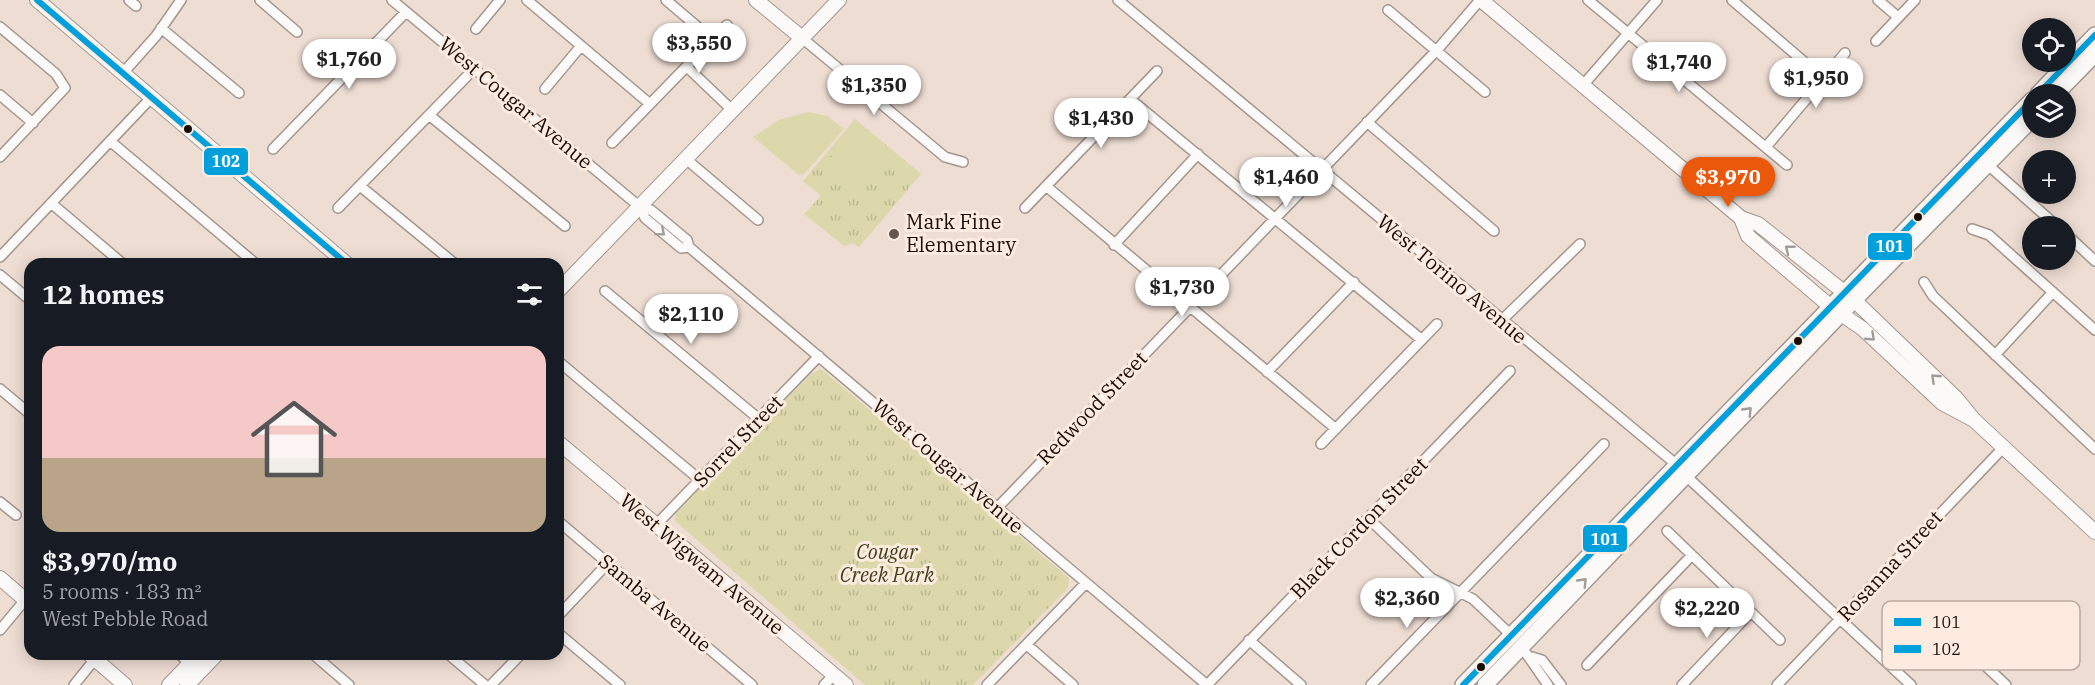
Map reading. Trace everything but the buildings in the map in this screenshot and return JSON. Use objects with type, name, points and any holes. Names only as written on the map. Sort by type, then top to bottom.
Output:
[{"type":"main road","points":[[2048,84],[2095,35]]},
{"type":"main road","points":[[2066,84],[2095,54]]},
{"type":"main road","points":[[1463,685],[1521,646],[1523,633],[1548,608],[1560,585],[1681,470],[1984,159],[2004,130],[2022,111]]},
{"type":"main road","points":[[1849,296],[1964,190],[1964,179],[1977,165],[2022,127]]},
{"type":"main road","points":[[1483,685],[1652,510],[1655,498],[1731,410],[1836,310]]},
{"type":"street","points":[[37,0],[340,258]]},
{"type":"street","points":[[123,73],[181,0]]},
{"type":"street","points":[[260,0],[297,32]]},
{"type":"street","name":"West Cougar Avenue","points":[[392,0],[640,207],[645,218],[681,248],[689,247],[1207,685]]},
{"type":"street","points":[[476,29],[500,0]]},
{"type":"street","points":[[527,0],[650,104]]},
{"type":"street","points":[[666,0],[713,40]]},
{"type":"street","points":[[756,0],[945,157],[963,162]]},
{"type":"street","points":[[564,285],[839,0]]},
{"type":"street","name":"West Torino Avenue","points":[[1118,0],[1681,470],[1882,658]]},
{"type":"street","points":[[1481,0],[1584,84],[1741,218],[1758,224],[1849,296],[1956,398],[1974,420],[2003,448],[2095,532]]},
{"type":"street","name":"Redwood Street","points":[[997,508],[1437,50],[1481,0]]},
{"type":"street","points":[[1588,0],[1787,165]]},
{"type":"street","points":[[1584,84],[1657,0]]},
{"type":"street","points":[[1732,0],[1823,78]]},
{"type":"street","points":[[1878,0],[1898,17]]},
{"type":"street","points":[[1876,41],[1915,0]]},
{"type":"street","points":[[1388,10],[1485,92]]},
{"type":"street","points":[[273,149],[406,12]]},
{"type":"street","points":[[612,143],[728,25]]},
{"type":"street","points":[[0,27],[56,74],[64,88],[0,157]]},
{"type":"street","points":[[161,28],[239,93]]},
{"type":"street","points":[[545,88],[581,46]]},
{"type":"street","points":[[1766,147],[1845,53]]},
{"type":"street","points":[[687,67],[732,110]]},
{"type":"street","points":[[338,208],[474,69]]},
{"type":"street","points":[[1025,208],[1157,71]]},
{"type":"street","points":[[0,95],[33,123]]},
{"type":"street","points":[[0,257],[151,98]]},
{"type":"street","points":[[1130,99],[1276,217],[1422,340]]},
{"type":"street","points":[[429,115],[565,226]]},
{"type":"street","points":[[1367,122],[1494,231]]},
{"type":"street","points":[[110,141],[249,258]]},
{"type":"street","points":[[1113,244],[1198,153]]},
{"type":"street","points":[[686,159],[758,220]]},
{"type":"street","points":[[1984,159],[2046,216]]},
{"type":"street","points":[[360,186],[448,258]]},
{"type":"street","points":[[1046,186],[1336,429]]},
{"type":"street","points":[[51,203],[116,258]]},
{"type":"street","points":[[1741,218],[1748,236],[1836,310],[1863,329],[1942,403],[1974,420]]},
{"type":"street","points":[[1972,229],[1989,235],[2095,330]]},
{"type":"street","points":[[2076,243],[2095,261]]},
{"type":"street","points":[[1502,320],[1580,244]]},
{"type":"street","points":[[0,275],[24,295]]},
{"type":"street","points":[[1267,372],[1354,282]]},
{"type":"street","points":[[1924,282],[1933,297],[2095,449]]},
{"type":"street","points":[[605,291],[759,419]]},
{"type":"street","points":[[1995,355],[2053,292]]},
{"type":"street","points":[[1321,444],[1437,324]]},
{"type":"street","name":"Sorrel Street","points":[[656,525],[819,356]]},
{"type":"street","points":[[564,366],[700,480]]},
{"type":"street","name":"Black Cordon Street","points":[[1207,685],[1510,371]]},
{"type":"street","points":[[0,389],[24,409]]},
{"type":"street","points":[[1371,685],[1604,444]]},
{"type":"street","name":"West Wigwam Avenue","points":[[564,447],[656,525],[829,680],[846,685]]},
{"type":"street","name":"Rosanna Street","points":[[1777,685],[2003,448]]},
{"type":"street","points":[[0,502],[16,515]]},
{"type":"street","points":[[1368,518],[1431,578],[1462,592],[1521,646],[1542,660],[1561,685]]},
{"type":"street","name":"Samba Avenue","points":[[564,526],[752,685]]},
{"type":"street","points":[[1667,531],[1780,640]]},
{"type":"street","points":[[1587,665],[1692,555]]},
{"type":"street","points":[[564,610],[608,563]]},
{"type":"street","points":[[0,578],[24,599]]},
{"type":"street","points":[[987,685],[1085,584]]},
{"type":"street","points":[[0,630],[24,606]]},
{"type":"street","points":[[1682,685],[1751,612]]},
{"type":"street","points":[[564,638],[620,685]]},
{"type":"street","points":[[1249,640],[1301,685]]},
{"type":"street","points":[[1027,645],[1073,685]]},
{"type":"street","points":[[1521,646],[1548,685]]},
{"type":"street","points":[[74,685],[90,660]]},
{"type":"street","points":[[96,660],[125,685]]},
{"type":"street","points":[[169,685],[187,660]]},
{"type":"street","points":[[187,685],[211,660]]},
{"type":"street","points":[[320,660],[349,685]]},
{"type":"street","points":[[455,660],[485,685]]},
{"type":"street","points":[[491,685],[515,660]]},
{"type":"street","name":"West Torino Avenue","points":[[1895,670],[1911,685]]},
{"type":"street","points":[[1990,670],[2004,684]]},
{"type":"green space","points":[[808,112],[827,116],[844,129],[804,174],[799,175],[753,137],[779,120]]},
{"type":"green space","points":[[855,119],[921,174],[859,247],[853,243],[844,246],[804,214],[821,196],[803,181]]},
{"type":"green space","points":[[858,126],[871,137],[854,157],[841,145]]},
{"type":"green space","points":[[872,138],[886,150],[869,170],[855,158]]},
{"type":"green space","points":[[840,147],[868,171],[851,190],[823,167]]},
{"type":"green space","name":"Cougar Creek Park","points":[[821,369],[1069,578],[1068,588],[973,685],[865,685],[675,521],[676,513],[811,374]]},
{"type":"transit line","name":"102","points":[[37,0],[340,258]]},
{"type":"transit line","name":"101","points":[[2048,84],[2095,35]]},
{"type":"transit line","name":"101","points":[[1463,685],[2022,110]]},
{"type":"place","name":"Mark Fine Elementary","points":[[894,234]]}]
